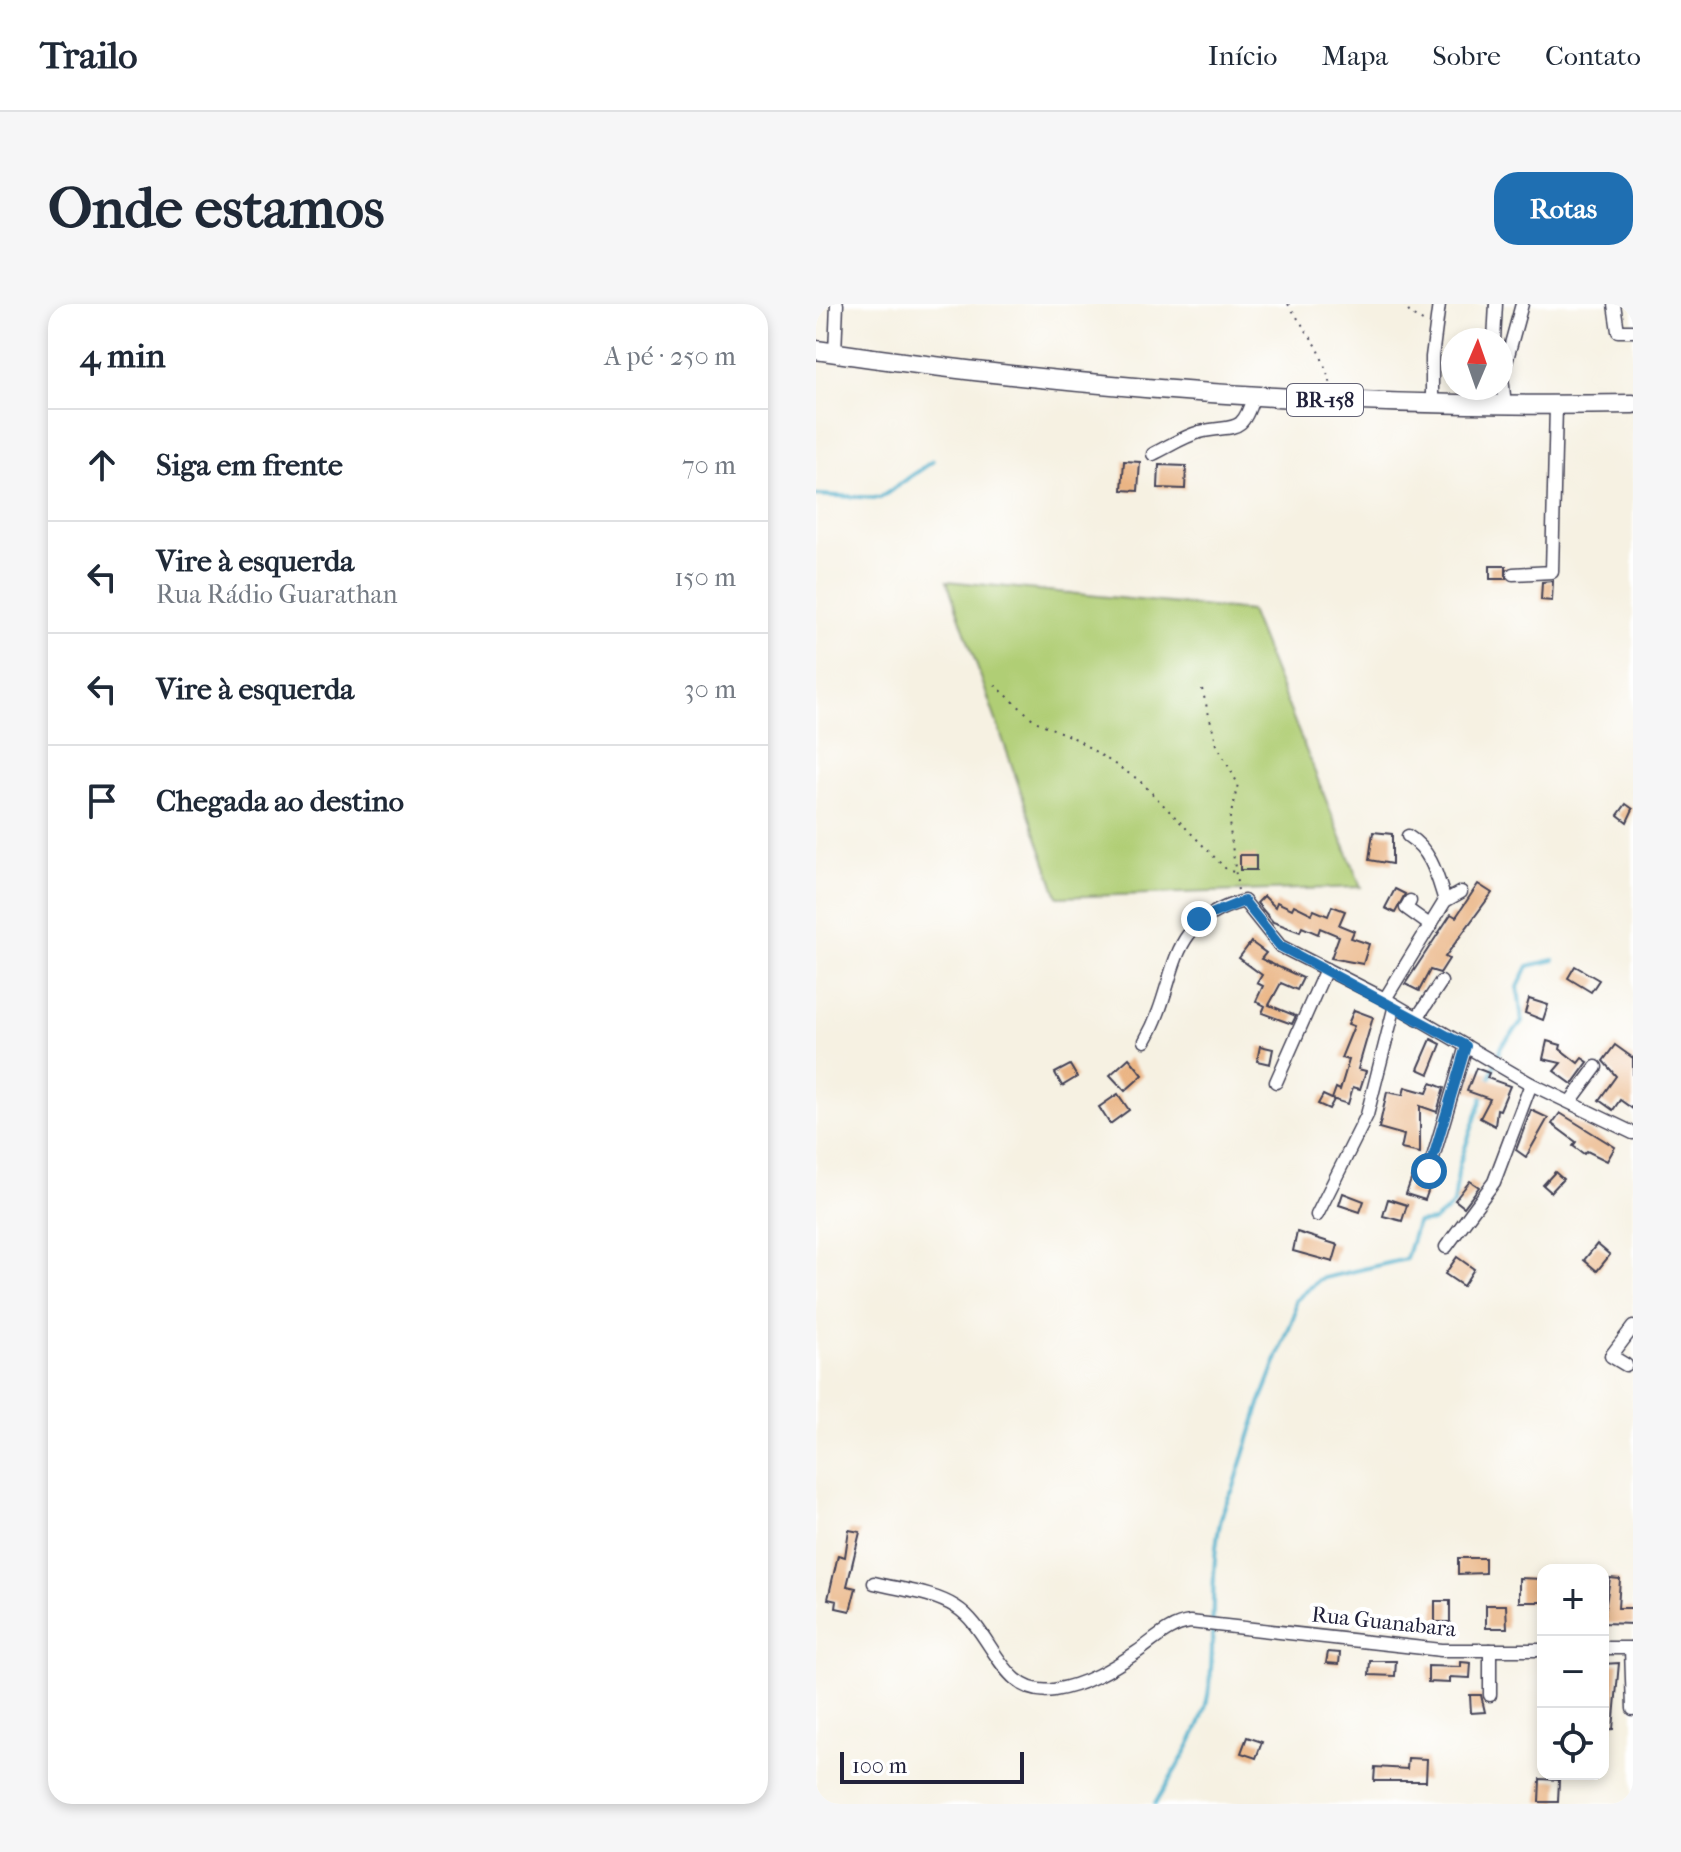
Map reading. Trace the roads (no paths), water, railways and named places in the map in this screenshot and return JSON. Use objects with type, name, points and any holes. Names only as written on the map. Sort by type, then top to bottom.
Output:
[{"type":"highway","name":"BR-158","points":[[825,352],[1055,381],[1253,397],[1432,404],[1483,400]]},
{"type":"highway","name":"BR-158","points":[[1505,400],[1556,406],[1633,404]]},
{"type":"street","points":[[825,352],[837,304]]},
{"type":"street","points":[[1432,404],[1435,326],[1439,304]]},
{"type":"street","points":[[1495,328],[1496,304]]},
{"type":"street","points":[[1513,337],[1522,304]]},
{"type":"street","points":[[1614,304],[1618,331],[1633,331]]},
{"type":"street","points":[[1153,454],[1200,432],[1235,428],[1247,418],[1253,397]]},
{"type":"street","points":[[1513,574],[1552,572],[1556,406]]},
{"type":"street","points":[[1408,836],[1421,844],[1429,856],[1445,901]]},
{"type":"street","points":[[1317,1215],[1367,1115],[1390,1002],[1445,901],[1461,892]]},
{"type":"street","points":[[1145,1041],[1160,1015],[1175,956],[1189,931],[1199,919],[1244,901],[1280,946],[1390,1002],[1531,1084],[1633,1133]]},
{"type":"street","points":[[1410,901],[1406,908],[1431,926]]},
{"type":"street","points":[[1276,1082],[1326,969]]},
{"type":"street","points":[[1417,1018],[1441,982]]},
{"type":"street","points":[[1429,1171],[1466,1046]]},
{"type":"street","points":[[1570,1102],[1596,1067]]},
{"type":"street","points":[[1446,1247],[1494,1182],[1531,1084]]},
{"type":"street","points":[[1626,1365],[1611,1356],[1633,1327]]},
{"type":"street","name":"Rua Guanabara","points":[[874,1583],[938,1598],[955,1607],[976,1625],[1014,1679],[1039,1691],[1075,1686],[1102,1673],[1165,1630],[1190,1622],[1441,1650],[1537,1650]]},
{"type":"street","points":[[1609,1648],[1632,1648],[1633,1709]]},
{"type":"street","points":[[1490,1650],[1490,1695]]},
{"type":"waterway","points":[[816,495],[880,498],[933,461]]},
{"type":"waterway","points":[[1489,1081],[1501,1046],[1522,1022],[1518,987],[1528,966],[1554,960]]},
{"type":"waterway","points":[[1155,1804],[1192,1741],[1207,1700],[1218,1533],[1260,1404],[1295,1313],[1295,1301],[1320,1279],[1406,1259],[1417,1223],[1434,1221],[1454,1204],[1459,1165],[1484,1093]]}]
